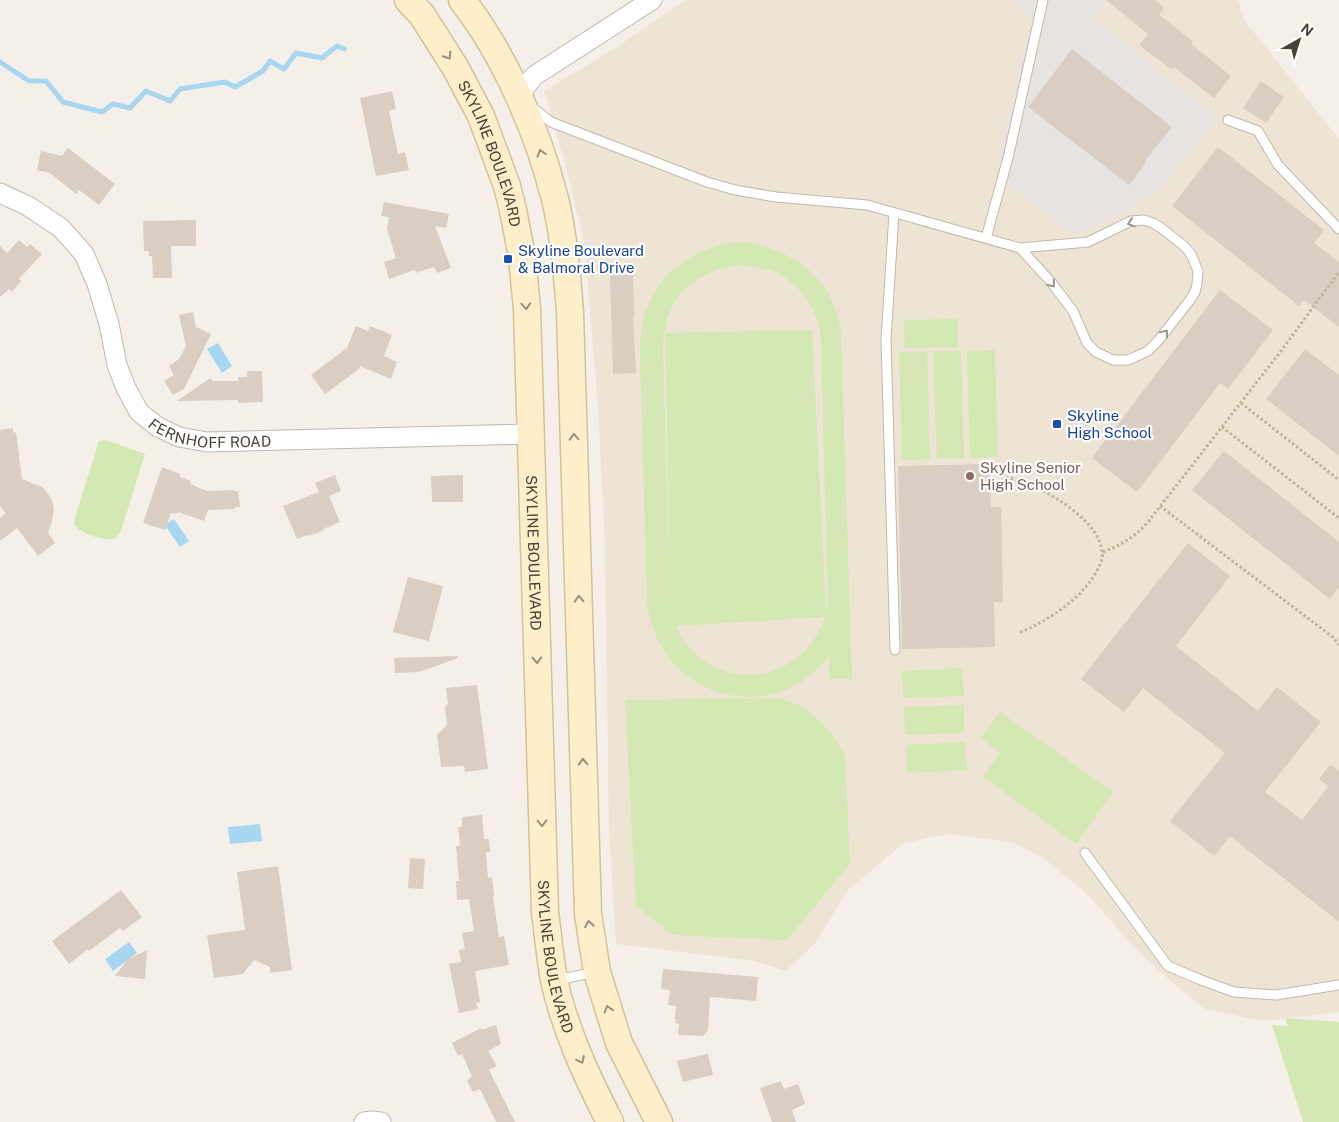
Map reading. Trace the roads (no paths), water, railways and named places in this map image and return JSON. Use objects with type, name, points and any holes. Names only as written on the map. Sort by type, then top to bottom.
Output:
[{"type":"main road","name":"SKYLINE BOULEVARD","points":[[408,0],[422,15],[455,68],[481,116],[507,186],[522,257],[527,309],[544,912],[554,980],[561,1005],[577,1052],[610,1122]]},
{"type":"main road","points":[[462,0],[493,46],[539,143],[555,200],[565,251],[570,312],[588,914],[597,972],[619,1043],[659,1122]]},
{"type":"main road","points":[[481,116],[518,96]]},
{"type":"street","points":[[518,96],[534,76],[652,0]]},
{"type":"street","name":"FERNHOFF ROAD","points":[[0,192],[28,206],[61,228],[84,254],[100,292],[109,324],[117,366],[126,388],[139,412],[158,427],[179,437],[207,442],[530,434]]},
{"type":"street","points":[[364,1122],[382,1122]]},
{"type":"lane","points":[[986,238],[1008,158],[1042,0]]},
{"type":"lane","points":[[518,96],[551,122],[707,182],[743,192],[776,197],[867,205],[1020,248],[1088,242],[1131,222],[1144,220],[1153,222],[1184,246],[1191,254],[1198,271],[1197,284],[1190,300],[1158,341],[1148,350],[1128,360],[1113,360],[1096,352],[1087,343],[1073,311],[1051,282],[1020,248]]},
{"type":"lane","points":[[1228,120],[1258,131],[1278,165],[1339,229]]},
{"type":"lane","points":[[894,213],[886,340],[895,650]]},
{"type":"lane","points":[[1084,853],[1168,966],[1234,992],[1276,995],[1339,985]]},
{"type":"lane","points":[[554,980],[597,972]]},
{"type":"water","points":[[218,343],[232,366],[222,373],[207,349]]},
{"type":"water","points":[[174,519],[189,541],[180,547],[166,527],[167,523]]},
{"type":"water","points":[[260,824],[262,841],[230,844],[228,827]]},
{"type":"water","points":[[129,942],[137,953],[113,971],[105,959]]},
{"type":"waterway","points":[[0,62],[29,81],[46,81],[63,102],[102,112],[113,104],[130,108],[146,91],[170,101],[180,89],[225,82],[235,87],[263,71],[270,61],[284,69],[296,53],[322,58],[337,46],[344,49]]},
{"type":"place","name":"Skyline Boulevard & Balmoral Drive","points":[[508,259]]},
{"type":"place","name":"Skyline High School","points":[[1057,424]]},
{"type":"place","name":"Skyline Senior High School","points":[[970,476]]}]
